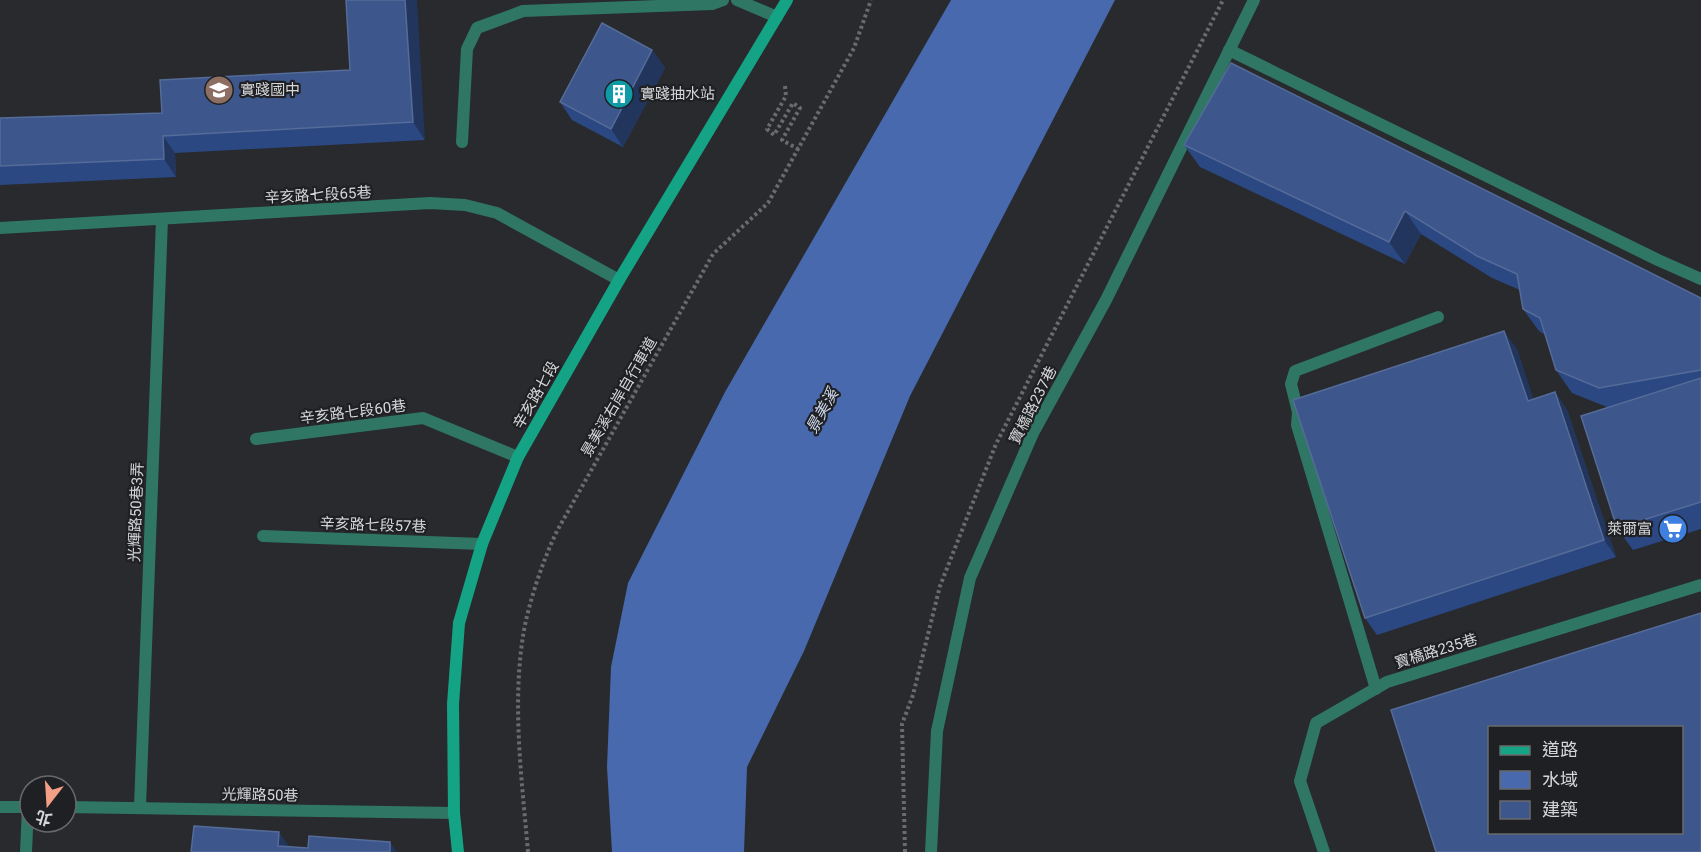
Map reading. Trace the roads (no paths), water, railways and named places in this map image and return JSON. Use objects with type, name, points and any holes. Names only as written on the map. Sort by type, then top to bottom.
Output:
[{"type":"main road","name":"辛亥路七段","points":[[458,852],[454,813],[453,704],[459,623],[482,544],[518,457],[619,280],[787,0]]},
{"type":"street","points":[[462,142],[467,49],[477,28],[523,11],[712,4],[723,0]]},
{"type":"street","points":[[737,0],[777,17]]},
{"type":"street","name":"寶橋路237巷","points":[[931,852],[937,731],[970,578],[1033,433],[1106,300],[1254,0]]},
{"type":"street","points":[[1229,50],[1701,279]]},
{"type":"street","name":"辛亥路七段65巷","points":[[0,228],[430,203],[465,205],[497,213],[619,280]]},
{"type":"street","name":"光輝路50巷3弄","points":[[140,807],[162,219]]},
{"type":"street","points":[[1376,689],[1298,425],[1298,412],[1291,384],[1295,371],[1438,317]]},
{"type":"street","points":[[1298,412],[1320,404]]},
{"type":"street","name":"辛亥路七段60巷","points":[[256,439],[423,418],[518,457]]},
{"type":"street","name":"辛亥路七段57巷","points":[[263,536],[482,544]]},
{"type":"street","name":"寶橋路235巷","points":[[1324,852],[1300,781],[1317,723],[1388,682],[1701,585]]},
{"type":"street","points":[[0,807],[18,807]]},
{"type":"street","name":"光輝路50巷","points":[[78,807],[454,813]]},
{"type":"street","points":[[26,852],[27,834]]},
{"type":"water","name":"景美溪","points":[[951,0],[1115,0],[910,396],[804,651],[747,767],[744,852],[612,852],[607,767],[611,667],[628,583],[725,392]]},
{"type":"place","name":"實踐國中","points":[[219,90]]},
{"type":"place","name":"實踐抽水站","points":[[619,94]]},
{"type":"place","name":"萊爾富","points":[[1673,529]]}]
